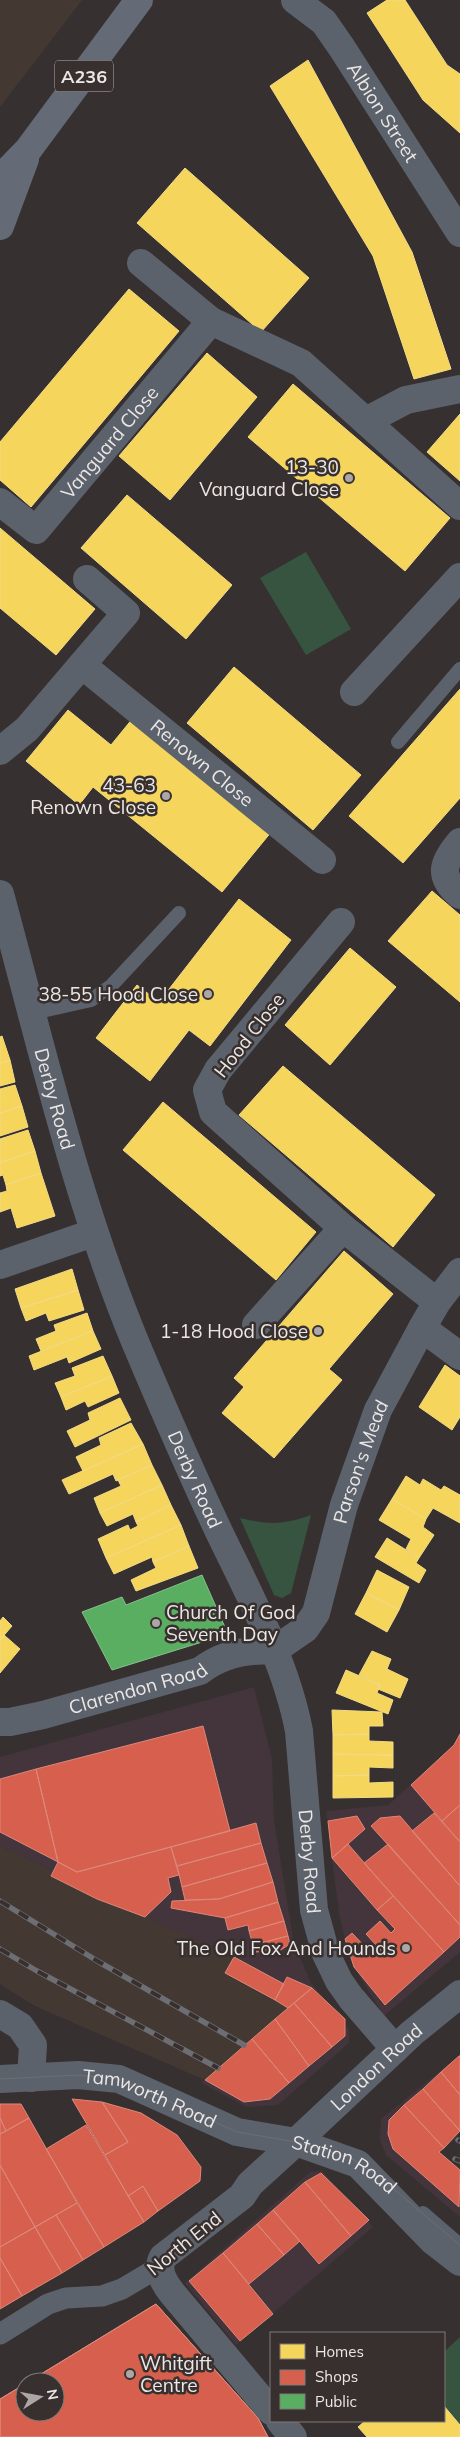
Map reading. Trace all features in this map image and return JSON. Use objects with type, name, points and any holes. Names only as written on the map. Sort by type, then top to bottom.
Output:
[{"type":"main road","name":"A236","points":[[0,179],[28,150],[139,0]]},
{"type":"main road","name":"A236","points":[[0,226],[28,150]]},
{"type":"street","name":"Albion Street","points":[[303,2],[324,22],[342,48],[460,233]]},
{"type":"street","points":[[141,263],[211,321],[302,363],[460,506]]},
{"type":"street","name":"Vanguard Close","points":[[0,502],[36,530],[211,321]]},
{"type":"street","points":[[366,421],[406,400],[460,389]]},
{"type":"street","points":[[354,692],[460,577]]},
{"type":"street","points":[[0,751],[27,730],[126,613],[87,579]]},
{"type":"street","name":"Renown Close","points":[[82,665],[322,860]]},
{"type":"street","points":[[455,848],[445,865],[445,878],[460,895]]},
{"type":"street","name":"Derby Road","points":[[0,894],[93,1233],[136,1343],[284,1678],[299,1731],[314,1910],[326,1954],[339,1981],[351,1998],[395,2049]]},
{"type":"street","name":"Hood Close","points":[[341,922],[218,1070],[207,1090],[213,1112],[343,1228],[437,1302]]},
{"type":"street","points":[[256,1325],[343,1228]]},
{"type":"street","points":[[0,1265],[93,1233]]},
{"type":"street","name":"Parson's Mead","points":[[273,1651],[305,1629],[316,1614],[344,1505],[378,1410],[437,1302],[460,1272]]},
{"type":"street","points":[[422,1328],[460,1356]]},
{"type":"street","name":"Clarendon Road","points":[[0,1722],[10,1722],[43,1715],[200,1671],[212,1662],[245,1650],[273,1651]]},
{"type":"street","name":"London Road","points":[[296,2142],[395,2049],[460,1994]]},
{"type":"street","points":[[0,2014],[20,2026],[33,2045],[30,2078]]},
{"type":"street","name":"Tamworth Road","points":[[0,2079],[78,2075],[119,2079],[237,2132],[296,2142]]},
{"type":"street","name":"Station Road","points":[[296,2142],[358,2164],[432,2240],[460,2262]]},
{"type":"street","name":"North End","points":[[0,2334],[48,2304],[66,2298],[102,2296],[122,2289],[159,2267],[163,2257],[236,2201],[250,2184],[296,2142]]},
{"type":"street","points":[[159,2267],[165,2284],[270,2410]]},
{"type":"street","points":[[281,2422],[293,2437]]},
{"type":"lane","points":[[398,742],[460,669]]},
{"type":"lane","points":[[33,1013],[91,1000],[111,986],[179,912]]},
{"type":"lane","name":"Station Road","points":[[296,2142],[325,2149],[359,2162],[460,2245]]},
{"type":"shaded area","points":[[0,0],[82,0],[0,107]]},
{"type":"shaded area","points":[[254,1687],[272,1759],[274,1820],[294,1944],[311,1983],[349,2029],[349,2043],[278,2105],[247,2107],[201,2083],[288,2008],[225,1973],[234,1957],[97,1899],[51,1876],[53,1871],[0,1846],[0,1757]]},
{"type":"shaded area","points":[[460,1734],[460,1952],[384,2016],[354,1967],[345,1939],[339,1913],[326,1811],[388,1805],[454,1745]]},
{"type":"shaded area","points":[[0,1846],[53,1871],[51,1876],[97,1899],[145,1917],[234,1957],[225,1974],[288,2008],[205,2080],[35,2006],[0,1984]]},
{"type":"shaded area","points":[[460,2055],[460,2131],[439,2152],[460,2170],[460,2217],[386,2155],[380,2140],[381,2119]]},
{"type":"shaded area","points":[[322,2171],[373,2227],[236,2345],[185,2283],[310,2172]]},
{"type":"green space","points":[[306,552],[351,629],[306,655],[260,578]]},
{"type":"green space","points":[[311,1515],[291,1593],[282,1598],[274,1595],[240,1518],[276,1523],[292,1521]]},
{"type":"green space","points":[[460,2337],[460,2425],[445,2407],[445,2351]]},
{"type":"building: Homes","points":[[387,0],[405,0],[447,65],[460,74],[460,133],[423,100],[367,13]]},
{"type":"building: Homes","points":[[308,60],[412,252],[451,369],[414,379],[373,256],[270,86]]},
{"type":"building: Homes","points":[[185,168],[309,278],[261,332],[137,223]]},
{"type":"building: Homes","points":[[129,289],[179,331],[31,507],[0,480],[0,442]]},
{"type":"building: Homes","points":[[207,353],[257,397],[170,500],[119,456]]},
{"type":"building: Homes","name":"13-30 Vanguard Close","points":[[293,384],[450,518],[405,571],[248,437]]},
{"type":"building: Homes","points":[[460,414],[460,481],[427,452]]},
{"type":"building: Homes","points":[[127,495],[232,585],[186,639],[81,548]]},
{"type":"building: Homes","points":[[0,528],[95,609],[56,655],[0,608]]},
{"type":"building: Homes","points":[[234,667],[361,775],[313,830],[187,723]]},
{"type":"building: Homes","points":[[460,689],[460,798],[403,863],[349,816]]},
{"type":"building: Homes","name":"43-63 Renown Close","points":[[68,710],[111,745],[133,718],[272,831],[222,892],[93,787],[79,805],[26,761]]},
{"type":"building: Homes","points":[[432,891],[460,915],[460,1002],[388,941]]},
{"type":"building: Homes","name":"38-55 Hood Close","points":[[239,899],[291,940],[210,1046],[189,1030],[150,1081],[96,1038],[137,985],[159,1002]]},
{"type":"building: Homes","points":[[350,948],[396,987],[330,1065],[285,1025]]},
{"type":"building: Homes","points":[[2,1036],[10,1060],[0,1063],[0,1037]]},
{"type":"building: Homes","points":[[10,1060],[15,1082],[0,1086],[0,1063]]},
{"type":"building: Homes","points":[[283,1066],[435,1195],[393,1247],[239,1115]]},
{"type":"building: Homes","points":[[15,1085],[22,1106],[0,1113],[0,1089]]},
{"type":"building: Homes","points":[[163,1102],[316,1232],[276,1280],[123,1150]]},
{"type":"building: Homes","points":[[22,1106],[28,1127],[0,1136],[0,1113]]},
{"type":"building: Homes","points":[[28,1130],[35,1151],[0,1163],[0,1139]]},
{"type":"building: Homes","points":[[35,1151],[41,1173],[6,1185],[3,1175],[0,1176],[0,1163]]},
{"type":"building: Homes","points":[[41,1173],[55,1216],[17,1228],[11,1208],[0,1212],[0,1193],[7,1191],[6,1185]]},
{"type":"building: Homes","name":"1-18 Hood Close","points":[[344,1251],[393,1294],[329,1369],[342,1380],[274,1458],[222,1413],[244,1387],[234,1378]]},
{"type":"building: Homes","points":[[72,1269],[78,1290],[21,1308],[15,1289]]},
{"type":"building: Homes","points":[[78,1290],[84,1310],[49,1321],[46,1313],[26,1321],[21,1308]]},
{"type":"building: Homes","points":[[87,1313],[93,1331],[41,1351],[36,1339],[56,1331],[54,1325]]},
{"type":"building: Homes","points":[[93,1331],[101,1349],[69,1363],[67,1357],[34,1370],[29,1356]]},
{"type":"building: Homes","points":[[103,1356],[112,1376],[61,1397],[55,1383],[75,1376],[72,1368]]},
{"type":"building: Homes","points":[[445,1365],[460,1376],[460,1417],[452,1430],[419,1407]]},
{"type":"building: Homes","points":[[112,1376],[119,1393],[88,1407],[85,1401],[66,1410],[61,1397]]},
{"type":"building: Homes","points":[[120,1398],[131,1420],[75,1447],[67,1431],[90,1420],[88,1413]]},
{"type":"building: Homes","points":[[131,1423],[143,1444],[83,1471],[76,1457],[101,1445],[99,1438]]},
{"type":"building: Homes","points":[[143,1444],[152,1465],[116,1481],[113,1474],[69,1494],[62,1480]]},
{"type":"building: Homes","points":[[152,1465],[162,1485],[100,1513],[94,1498],[121,1486],[118,1480]]},
{"type":"building: Homes","points":[[406,1476],[420,1485],[423,1479],[441,1490],[444,1486],[460,1495],[460,1523],[433,1508],[426,1519],[392,1499]]},
{"type":"building: Homes","points":[[162,1485],[171,1505],[136,1522],[133,1514],[107,1526],[100,1513]]},
{"type":"building: Homes","points":[[392,1499],[426,1519],[423,1527],[434,1535],[419,1558],[406,1549],[411,1539],[379,1520]]},
{"type":"building: Homes","points":[[171,1505],[181,1525],[106,1558],[98,1539],[128,1525],[130,1530],[138,1526],[136,1522]]},
{"type":"building: Homes","points":[[181,1525],[189,1546],[153,1562],[152,1557],[114,1574],[106,1558]]},
{"type":"building: Homes","points":[[387,1538],[419,1558],[416,1563],[426,1570],[419,1583],[375,1557]]},
{"type":"building: Homes","points":[[189,1546],[198,1568],[136,1591],[131,1580],[156,1568],[153,1562]]},
{"type":"building: Homes","points":[[377,1570],[409,1587],[399,1610],[366,1593]]},
{"type":"building: Homes","points":[[366,1593],[399,1610],[387,1632],[355,1614]]},
{"type":"building: Homes","points":[[3,1617],[12,1626],[0,1640],[0,1621]]},
{"type":"building: Homes","points":[[4,1635],[20,1649],[0,1673],[0,1640]]},
{"type":"building: Homes","points":[[372,1651],[391,1659],[387,1669],[408,1679],[400,1698],[378,1689],[380,1685],[359,1675]]},
{"type":"building: Homes","points":[[346,1670],[380,1685],[377,1693],[393,1700],[388,1714],[336,1693]]},
{"type":"building: Homes","points":[[332,1710],[382,1712],[383,1726],[369,1726],[369,1734],[333,1735]]},
{"type":"building: Homes","points":[[369,1734],[369,1741],[393,1742],[393,1755],[333,1754],[333,1735]]},
{"type":"building: Homes","points":[[333,1754],[393,1755],[393,1768],[369,1767],[369,1775],[333,1776]]},
{"type":"building: Homes","points":[[369,1775],[369,1783],[393,1782],[393,1797],[333,1798],[333,1776]]},
{"type":"building: Homes","points":[[445,2407],[460,2425],[460,2437],[367,2437],[358,2427],[364,2422],[445,2422]]},
{"type":"building: Shops","points":[[203,1726],[230,1831],[77,1872],[58,1862],[36,1769]]},
{"type":"building: Shops","points":[[460,1734],[460,1805],[442,1821],[411,1785],[454,1745]]},
{"type":"building: Shops","points":[[36,1769],[58,1862],[0,1832],[0,1779]]},
{"type":"building: Shops","points":[[460,1805],[460,1842],[442,1821]]},
{"type":"building: Shops","points":[[434,1813],[460,1842],[460,1886],[412,1831]]},
{"type":"building: Shops","points":[[357,1816],[365,1829],[332,1858],[328,1821]]},
{"type":"building: Shops","points":[[400,1816],[460,1886],[460,1925],[371,1826],[380,1818]]},
{"type":"building: Shops","points":[[256,1823],[261,1843],[177,1866],[171,1847]]},
{"type":"building: Shops","points":[[261,1843],[267,1863],[182,1887],[177,1866]]},
{"type":"building: Shops","points":[[348,1844],[393,1896],[377,1910],[332,1858]]},
{"type":"building: Shops","points":[[388,1844],[460,1925],[460,1937],[444,1952],[364,1863]]},
{"type":"building: Shops","points":[[171,1847],[179,1875],[168,1878],[171,1892],[145,1917],[97,1899],[51,1876],[58,1862],[77,1872]]},
{"type":"building: Shops","points":[[267,1863],[273,1882],[219,1899],[185,1900],[182,1887]]},
{"type":"building: Shops","points":[[273,1882],[278,1902],[225,1918],[171,1908],[172,1901],[219,1899]]},
{"type":"building: Shops","name":"The Old Fox And Hounds","points":[[393,1896],[444,1952],[385,2005],[354,1967],[345,1939],[352,1933],[369,1951],[376,1945],[366,1934],[380,1921],[391,1933],[395,1929],[377,1910]]},
{"type":"building: Shops","points":[[278,1902],[284,1921],[249,1931],[248,1925],[228,1930],[225,1918]]},
{"type":"building: Shops","points":[[284,1921],[288,1936],[253,1945],[249,1931]]},
{"type":"building: Shops","points":[[288,1936],[290,1944],[279,1951],[254,1952],[253,1945]]},
{"type":"building: Shops","points":[[234,1957],[284,1984],[275,2000],[225,1973]]},
{"type":"building: Shops","points":[[287,1977],[312,1988],[288,2008],[275,2000]]},
{"type":"building: Shops","points":[[312,1988],[345,2019],[345,2036],[332,2047],[294,2003]]},
{"type":"building: Shops","points":[[294,2003],[332,2047],[309,2066],[275,2019]]},
{"type":"building: Shops","points":[[275,2019],[309,2066],[289,2083],[252,2039]]},
{"type":"building: Shops","points":[[252,2039],[289,2083],[270,2099],[244,2102],[205,2080]]},
{"type":"building: Shops","points":[[460,2056],[460,2095],[441,2072]]},
{"type":"building: Shops","points":[[441,2072],[460,2095],[460,2131],[423,2089]]},
{"type":"building: Shops","points":[[423,2089],[460,2131],[444,2148],[404,2105]]},
{"type":"building: Shops","points":[[72,2099],[102,2102],[128,2142],[105,2155]]},
{"type":"building: Shops","points":[[102,2102],[141,2113],[177,2135],[201,2167],[200,2181],[158,2211],[143,2186],[128,2196],[105,2155],[128,2142]]},
{"type":"building: Shops","points":[[0,2104],[21,2104],[29,2118],[6,2131],[0,2118]]},
{"type":"building: Shops","points":[[404,2105],[444,2148],[439,2152],[460,2170],[459,2207],[393,2149],[388,2134],[389,2120]]},
{"type":"building: Shops","points":[[0,2118],[6,2131],[0,2134]]},
{"type":"building: Shops","points":[[29,2118],[77,2203],[35,2227],[0,2165],[0,2134]]},
{"type":"building: Shops","points":[[86,2125],[144,2222],[104,2247],[46,2149]]},
{"type":"building: Shops","points":[[0,2165],[35,2227],[0,2247]]},
{"type":"building: Shops","points":[[321,2173],[369,2220],[351,2236],[305,2182]]},
{"type":"building: Shops","points":[[305,2182],[351,2236],[319,2264],[273,2210]]},
{"type":"building: Shops","points":[[143,2186],[158,2211],[144,2222],[128,2196]]},
{"type":"building: Shops","points":[[77,2203],[104,2247],[83,2260],[56,2215]]},
{"type":"building: Shops","points":[[273,2210],[300,2241],[284,2255],[257,2224]]},
{"type":"building: Shops","points":[[56,2215],[83,2260],[62,2273],[35,2227]]},
{"type":"building: Shops","points":[[257,2224],[284,2255],[249,2284],[223,2253]]},
{"type":"building: Shops","points":[[35,2227],[62,2273],[22,2296],[0,2258],[0,2247]]},
{"type":"building: Shops","points":[[223,2253],[273,2314],[240,2341],[189,2281]]},
{"type":"building: Shops","points":[[0,2258],[22,2296],[0,2309]]},
{"type":"building: Shops","name":"Whitgift Centre","points":[[156,2304],[258,2418],[268,2437],[0,2437],[0,2399],[15,2390],[15,2422],[65,2422],[65,2372],[44,2372]]},
{"type":"building: Shops","name":"Whitgift Centre","points":[[156,2304],[258,2418],[268,2437],[0,2437],[0,2399],[15,2390],[15,2422],[65,2422],[65,2372],[44,2372]]},
{"type":"building: Public","name":"Church Of God Seventh Day","points":[[202,1575],[228,1634],[112,1670],[82,1612],[122,1597],[126,1605]]},
{"type":"tram line","points":[[0,2079],[78,2075],[119,2079],[237,2132],[296,2142],[349,2157],[377,2175],[460,2245]]},
{"type":"railway","points":[[0,1901],[99,1962],[244,2045]]},
{"type":"railway","points":[[0,1949],[37,1971],[218,2068]]},
{"type":"railway","points":[[455,2159],[460,2161]]},
{"type":"place","name":"13-30 Vanguard Close","points":[[349,478]]},
{"type":"place","name":"43-63 Renown Close","points":[[166,796]]},
{"type":"place","name":"38-55 Hood Close","points":[[208,994]]},
{"type":"place","name":"1-18 Hood Close","points":[[318,1331]]},
{"type":"place","name":"Church Of God Seventh Day","points":[[156,1623]]},
{"type":"place","name":"The Old Fox And Hounds","points":[[406,1948]]},
{"type":"place","name":"Whitgift Centre","points":[[130,2374]]}]
